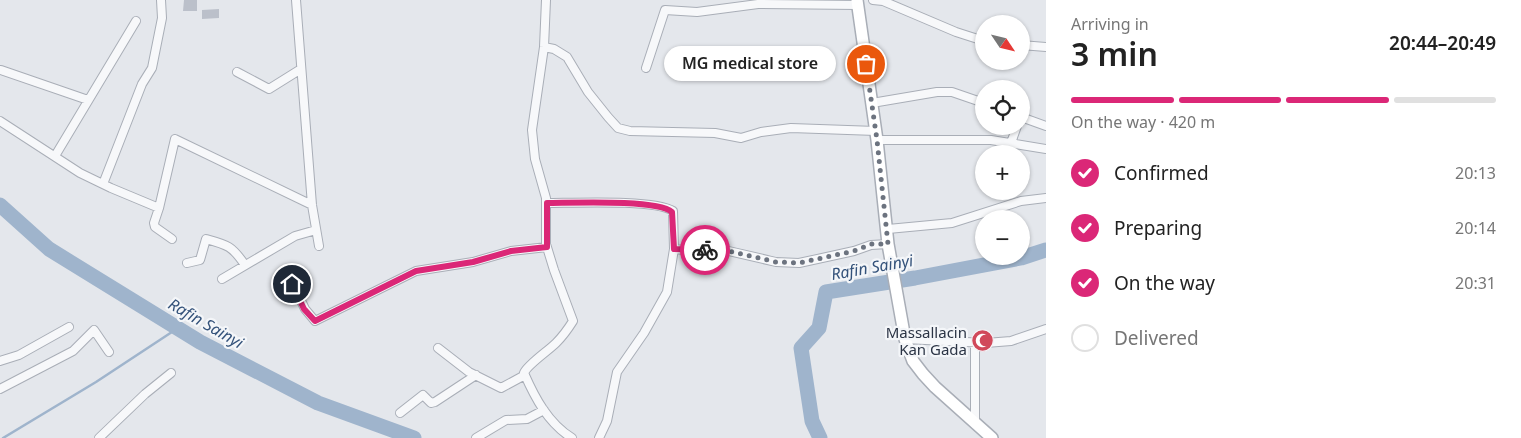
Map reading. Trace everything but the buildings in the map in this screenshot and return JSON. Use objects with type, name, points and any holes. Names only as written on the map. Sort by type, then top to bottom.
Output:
[{"type":"street","points":[[103,184],[142,84],[152,68],[162,18],[161,0]]},
{"type":"street","points":[[296,0],[312,205],[319,246]]},
{"type":"street","points":[[546,0],[544,47],[532,130],[535,160],[547,203],[547,247],[572,321],[556,343],[526,368],[524,373],[532,393],[544,410],[563,432],[572,438]]},
{"type":"street","points":[[873,0],[883,1],[975,39]]},
{"type":"street","points":[[646,68],[665,10],[697,12],[758,4],[858,2],[888,229],[888,244],[905,339],[913,360],[923,374],[992,438]]},
{"type":"street","points":[[55,156],[136,21]]},
{"type":"street","points":[[1030,46],[1046,47]]},
{"type":"street","points":[[544,47],[554,49],[567,56],[588,92],[608,117],[618,128],[630,131],[715,133],[741,138],[761,132],[791,128],[876,136],[990,140],[1046,149]]},
{"type":"street","points":[[237,72],[269,89],[301,69]]},
{"type":"street","points":[[1,70],[88,100]]},
{"type":"street","points":[[872,103],[937,92],[952,92],[975,100]]},
{"type":"street","points":[[1030,120],[1046,126]]},
{"type":"street","points":[[0,121],[80,173],[159,208]]},
{"type":"street","points":[[1011,143],[1014,135]]},
{"type":"street","points":[[172,239],[155,227],[154,223],[175,139],[312,205]]},
{"type":"street","points":[[888,229],[952,223],[1021,201],[1046,198]]},
{"type":"street","points":[[547,203],[651,205],[668,208],[672,212],[674,249],[666,292],[644,333],[617,372],[607,421],[599,438]]},
{"type":"street","points":[[222,278],[295,236],[316,230]]},
{"type":"street","points":[[187,263],[200,260],[206,239],[224,244],[235,250],[245,265]]},
{"type":"street","points":[[674,249],[694,251],[720,249],[776,262],[799,263],[854,251],[872,244],[888,244]]},
{"type":"street","points":[[292,284],[304,309],[315,321],[416,271],[473,262],[511,251],[547,247]]},
{"type":"street","points":[[0,361],[19,355],[69,327]]},
{"type":"street","points":[[905,339],[986,343],[1011,341],[1046,329]]},
{"type":"street","points":[[0,388],[73,351],[94,330],[109,352]]},
{"type":"street","points":[[975,343],[975,424]]},
{"type":"street","points":[[438,348],[469,372],[501,388],[525,375]]},
{"type":"street","points":[[99,438],[171,373]]},
{"type":"street","points":[[400,413],[423,395],[431,403],[435,402],[476,374]]},
{"type":"street","points":[[476,438],[506,420],[527,419],[544,410]]},
{"type":"waterway","name":"Rafin Sainyi","points":[[0,205],[49,249],[200,342],[318,403],[414,438]]},
{"type":"waterway","name":"Rafin Sainyi","points":[[820,438],[812,421],[801,348],[819,328],[826,292],[1021,258],[1046,250]]},
{"type":"waterway","points":[[3,438],[96,382],[178,328]]},
{"type":"way so far","points":[[705,250],[720,249],[776,262],[799,263],[854,251],[872,244],[888,244],[888,229],[866,64]]},
{"type":"place","name":"MG medical store","points":[[866,64]]},
{"type":"place","name":"Massallacin Kan Gada","points":[[983,341]]},
{"type":"route","points":[[292,284],[304,309],[315,321],[416,271],[473,262],[511,251],[547,247],[547,203],[605,203],[651,205],[668,208],[672,212],[674,249],[705,250]]}]
